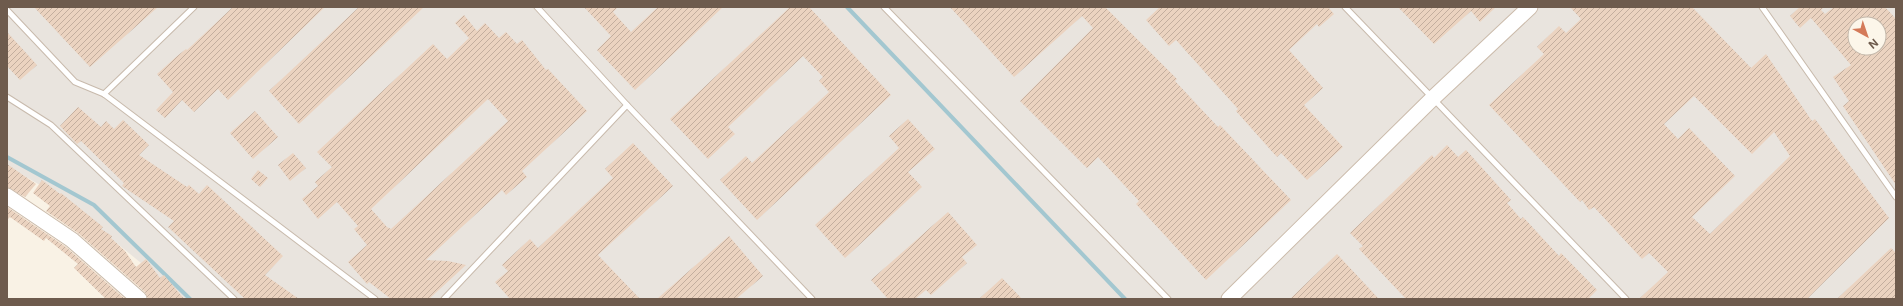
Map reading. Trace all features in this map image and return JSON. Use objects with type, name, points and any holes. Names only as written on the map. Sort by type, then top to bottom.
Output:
[{"type":"street","points":[[1229,299],[1432,99],[1530,7]]},
{"type":"street","points":[[7,196],[72,240],[139,299]]},
{"type":"lane","points":[[104,94],[194,7]]},
{"type":"lane","points":[[537,7],[627,106],[812,299]]},
{"type":"lane","points":[[884,7],[1168,299]]},
{"type":"lane","points":[[1345,7],[1626,299]]},
{"type":"lane","points":[[1762,7],[1896,198]]},
{"type":"lane","points":[[7,10],[75,82],[104,94],[376,299]]},
{"type":"lane","points":[[7,96],[51,125],[234,299]]},
{"type":"lane","points":[[444,299],[627,106]]},
{"type":"shaded area","points":[[7,7],[1896,7],[1896,299],[182,299],[168,285],[59,196],[7,166]]},
{"type":"building","points":[[34,7],[158,7],[90,67]]},
{"type":"building","points":[[233,7],[325,7],[228,100],[218,89],[194,112],[182,100],[165,118],[156,110],[173,92],[157,74],[186,49],[187,50]]},
{"type":"building","points":[[359,7],[424,7],[299,124],[269,91]]},
{"type":"building","points":[[584,7],[618,7],[613,12],[631,32],[658,7],[723,7],[635,90],[597,50],[611,36]]},
{"type":"building","points":[[790,7],[809,7],[891,95],[757,220],[720,180],[746,156],[752,163],[829,92],[819,81],[823,77],[803,56],[728,127],[735,134],[708,159],[670,119]]},
{"type":"building","points":[[950,7],[1105,7],[1177,79],[1175,81],[1218,127],[1220,125],[1291,200],[1206,280],[1136,204],[1139,201],[1098,157],[1087,168],[1020,101],[1093,28],[1082,16],[1014,77]]},
{"type":"building","points":[[1160,7],[1328,7],[1334,14],[1319,27],[1317,24],[1289,50],[1323,88],[1304,105],[1343,147],[1307,180],[1281,153],[1277,157],[1236,111],[1238,109],[1176,40],[1169,46],[1146,20]]},
{"type":"building","points":[[1398,7],[1496,7],[1480,22],[1471,11],[1434,44]]},
{"type":"building","points":[[1570,7],[1692,7],[1751,68],[1766,54],[1812,121],[1815,119],[1889,218],[1807,299],[1639,299],[1668,272],[1649,253],[1642,259],[1594,207],[1589,210],[1582,200],[1580,202],[1489,105],[1544,54],[1537,47],[1559,26],[1566,33],[1581,19]],"holes":[[[1694,96],[1752,154],[1774,132],[1790,156],[1710,234],[1692,217],[1735,176],[1689,128],[1678,139],[1664,124]]]},
{"type":"building","points":[[1800,7],[1824,7],[1821,10],[1825,14],[1834,7],[1885,7],[1896,19],[1896,185],[1843,106],[1849,101],[1833,77],[1851,65],[1811,18],[1800,28],[1790,16]]},
{"type":"building","points":[[464,15],[477,31],[485,23],[499,38],[506,32],[517,44],[522,40],[546,70],[548,69],[587,111],[522,171],[527,177],[506,195],[502,190],[426,260],[448,261],[466,265],[429,299],[391,299],[369,282],[367,284],[348,262],[367,245],[354,229],[358,226],[337,202],[318,219],[302,199],[318,186],[315,182],[332,167],[317,152],[433,44],[447,59],[469,38],[455,23]],"holes":[[[488,99],[508,121],[391,229],[387,227],[371,209]]]},
{"type":"building","points":[[7,32],[37,65],[20,80],[7,66]]},
{"type":"building","points":[[78,107],[101,127],[106,121],[114,129],[123,120],[149,145],[139,155],[187,187],[189,185],[199,194],[207,185],[283,256],[265,275],[299,299],[245,299],[168,227],[174,221],[122,186],[124,183],[81,141],[77,144],[60,126]]},
{"type":"building","points":[[255,111],[278,137],[253,159],[230,133]]},
{"type":"building","points":[[908,119],[935,149],[908,172],[922,187],[845,258],[815,225],[899,148],[889,136]]},
{"type":"building","points":[[633,143],[673,186],[598,255],[640,299],[510,299],[495,282],[508,271],[502,265],[530,239],[538,248],[613,178],[605,169]]},
{"type":"building","points":[[1447,145],[1458,157],[1466,150],[1511,200],[1507,203],[1521,219],[1523,217],[1559,256],[1561,253],[1597,290],[1588,299],[1406,299],[1359,249],[1363,246],[1350,233],[1432,155],[1434,158]]},
{"type":"building","points":[[293,153],[306,168],[290,181],[278,165]]},
{"type":"building","points":[[7,164],[36,184],[25,197],[7,187]]},
{"type":"building","points":[[258,170],[268,178],[260,187],[251,179]]},
{"type":"building","points":[[42,180],[60,194],[61,193],[103,227],[101,229],[112,236],[111,238],[125,251],[136,267],[146,259],[160,278],[164,275],[184,299],[148,299],[145,292],[78,233],[46,211],[50,206],[33,193]]},
{"type":"building","points":[[7,207],[66,247],[125,299],[106,299],[74,268],[78,264],[46,238],[44,241],[10,217],[7,220]]},
{"type":"building","points":[[948,212],[977,245],[962,257],[967,263],[931,295],[926,290],[915,299],[888,299],[871,280]]},
{"type":"building","points":[[729,236],[763,276],[736,299],[657,299]]},
{"type":"building","points":[[1891,248],[1896,253],[1896,299],[1837,299]]},
{"type":"building","points":[[1337,254],[1379,299],[1290,299]]},
{"type":"building","points":[[1002,278],[1022,299],[979,299]]},
{"type":"waterway","points":[[847,7],[1125,299]]},
{"type":"waterway","points":[[7,157],[94,205],[190,299]]}]
